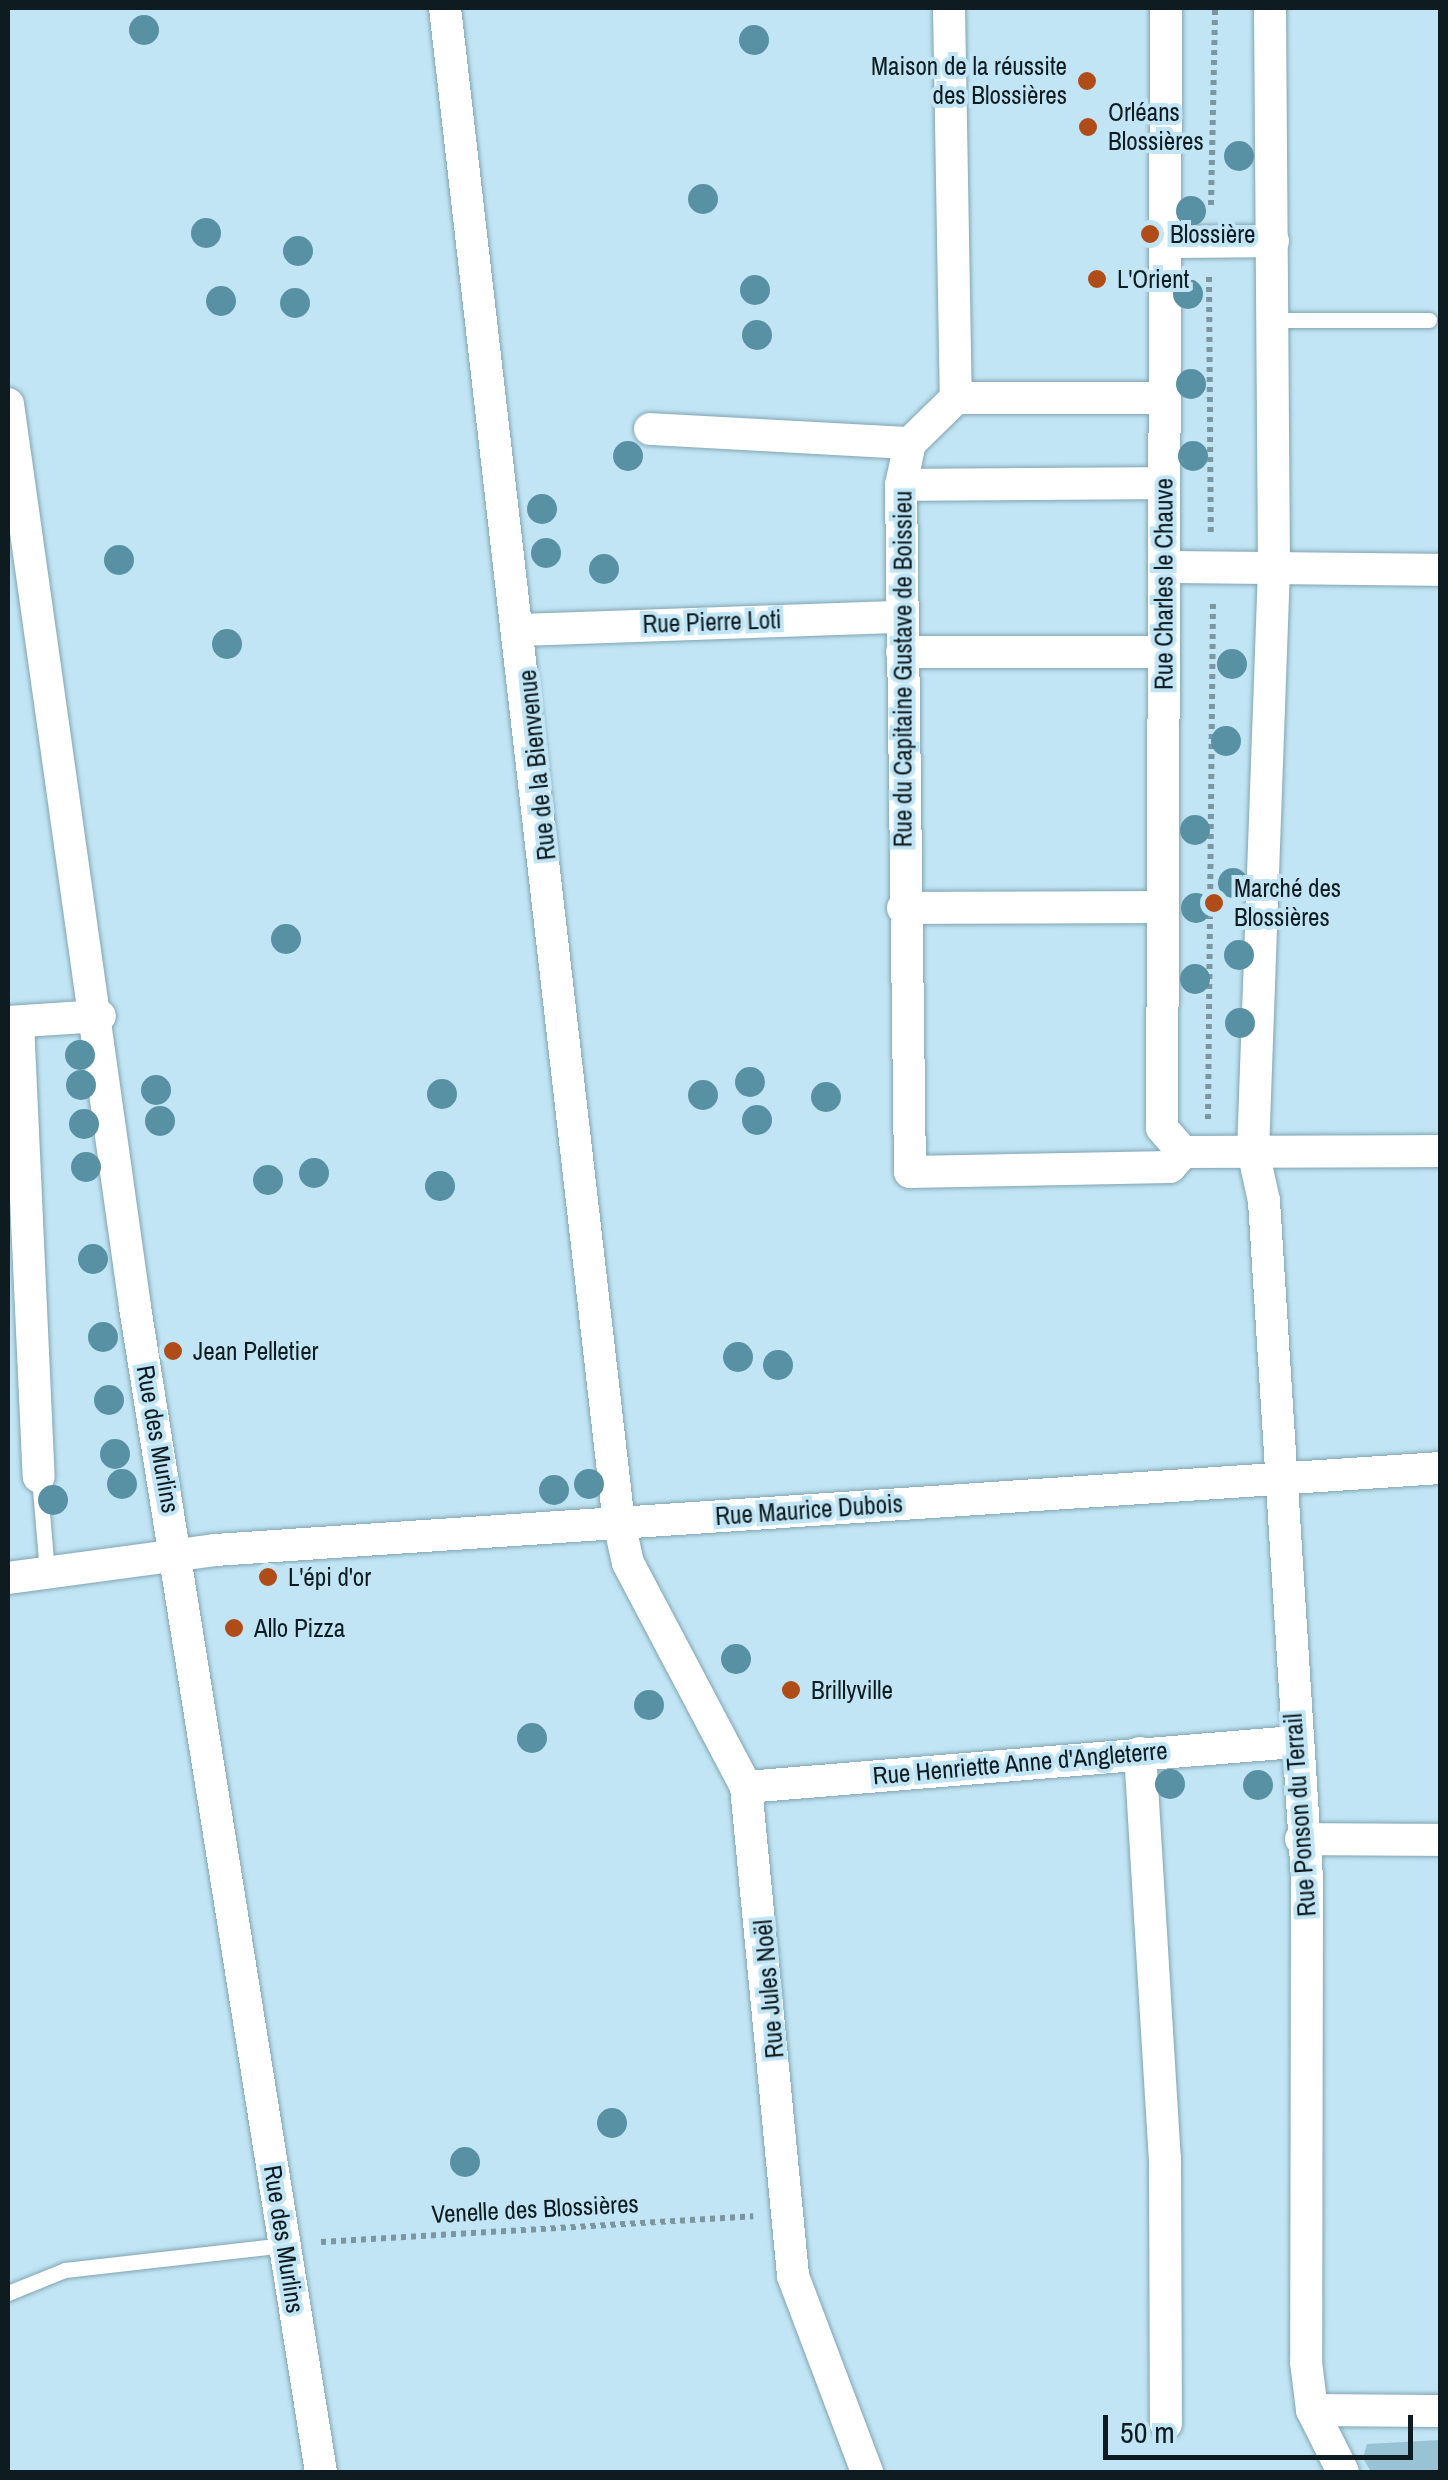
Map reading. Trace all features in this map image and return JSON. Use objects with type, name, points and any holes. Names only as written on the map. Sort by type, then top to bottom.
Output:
[{"type":"street","name":"Rue de la Bienvenue","points":[[446,8],[522,630],[619,1523]]},
{"type":"street","points":[[949,8],[956,398]]},
{"type":"street","name":"Rue Charles le Chauve","points":[[1166,8],[1162,1128],[1195,1152]]},
{"type":"street","points":[[1253,1151],[1274,568],[1270,8]]},
{"type":"street","points":[[1164,242],[1272,241]]},
{"type":"street","points":[[650,429],[910,443],[956,398],[1163,398]]},
{"type":"street","name":"Rue des Murlins","points":[[8,404],[19,561],[100,1016],[178,1556],[320,2472]]},
{"type":"street","name":"Rue du Capitaine Gustave de Boissieu","points":[[910,443],[901,484],[903,908],[910,1172],[1170,1167],[1195,1152]]},
{"type":"street","points":[[901,484],[1164,484]]},
{"type":"street","points":[[1165,567],[1440,570]]},
{"type":"street","name":"Rue Pierre Loti","points":[[522,630],[902,617]]},
{"type":"street","points":[[902,652],[1164,652]]},
{"type":"street","points":[[903,908],[1163,907]]},
{"type":"street","points":[[39,1477],[13,1022],[100,1016]]},
{"type":"street","name":"Rue Ponson du Terrail","points":[[1253,1151],[1281,1474],[1301,1839],[1312,2410],[1343,2472]]},
{"type":"street","points":[[1195,1152],[1440,1151]]},
{"type":"street","name":"Rue Maurice Dubois","points":[[8,1578],[178,1556],[1281,1474],[1440,1468]]},
{"type":"street","name":"Rue Jules Noël","points":[[619,1523],[628,1563],[746,1787],[794,2276],[867,2472]]},
{"type":"street","name":"Rue Henriette Anne d'Angleterre","points":[[746,1787],[1294,1742]]},
{"type":"street","points":[[1140,1752],[1165,2158],[1166,2424]]},
{"type":"street","points":[[1301,1839],[1440,1840]]},
{"type":"street","points":[[1312,2410],[1440,2410]]},
{"type":"lane","points":[[1273,320],[1429,320]]},
{"type":"lane","points":[[39,1477],[47,1572]]},
{"type":"lane","points":[[8,2294],[64,2270],[285,2244]]},
{"type":"path","points":[[1195,1152],[1212,569],[1210,242],[1215,8]]},
{"type":"path","name":"Venelle des Blossières","points":[[285,2244],[788,2214]]},
{"type":"shaded area","points":[[1440,2440],[1440,2472],[1371,2472],[1363,2458],[1367,2444]]},
{"type":"place","name":"Maison de la réussite des Blossières","points":[[1087,81]]},
{"type":"place","name":"Orléans Blossières","points":[[1088,127]]},
{"type":"place","name":"Blossière","points":[[1150,234]]},
{"type":"place","name":"L'Orient","points":[[1097,279]]},
{"type":"place","name":"Marché des Blossières","points":[[1214,903]]},
{"type":"place","name":"Jean Pelletier","points":[[173,1351]]},
{"type":"place","name":"L'épi d'or","points":[[268,1577]]},
{"type":"place","name":"Allo Pizza","points":[[234,1628]]},
{"type":"place","name":"Brillyville","points":[[791,1690]]}]
